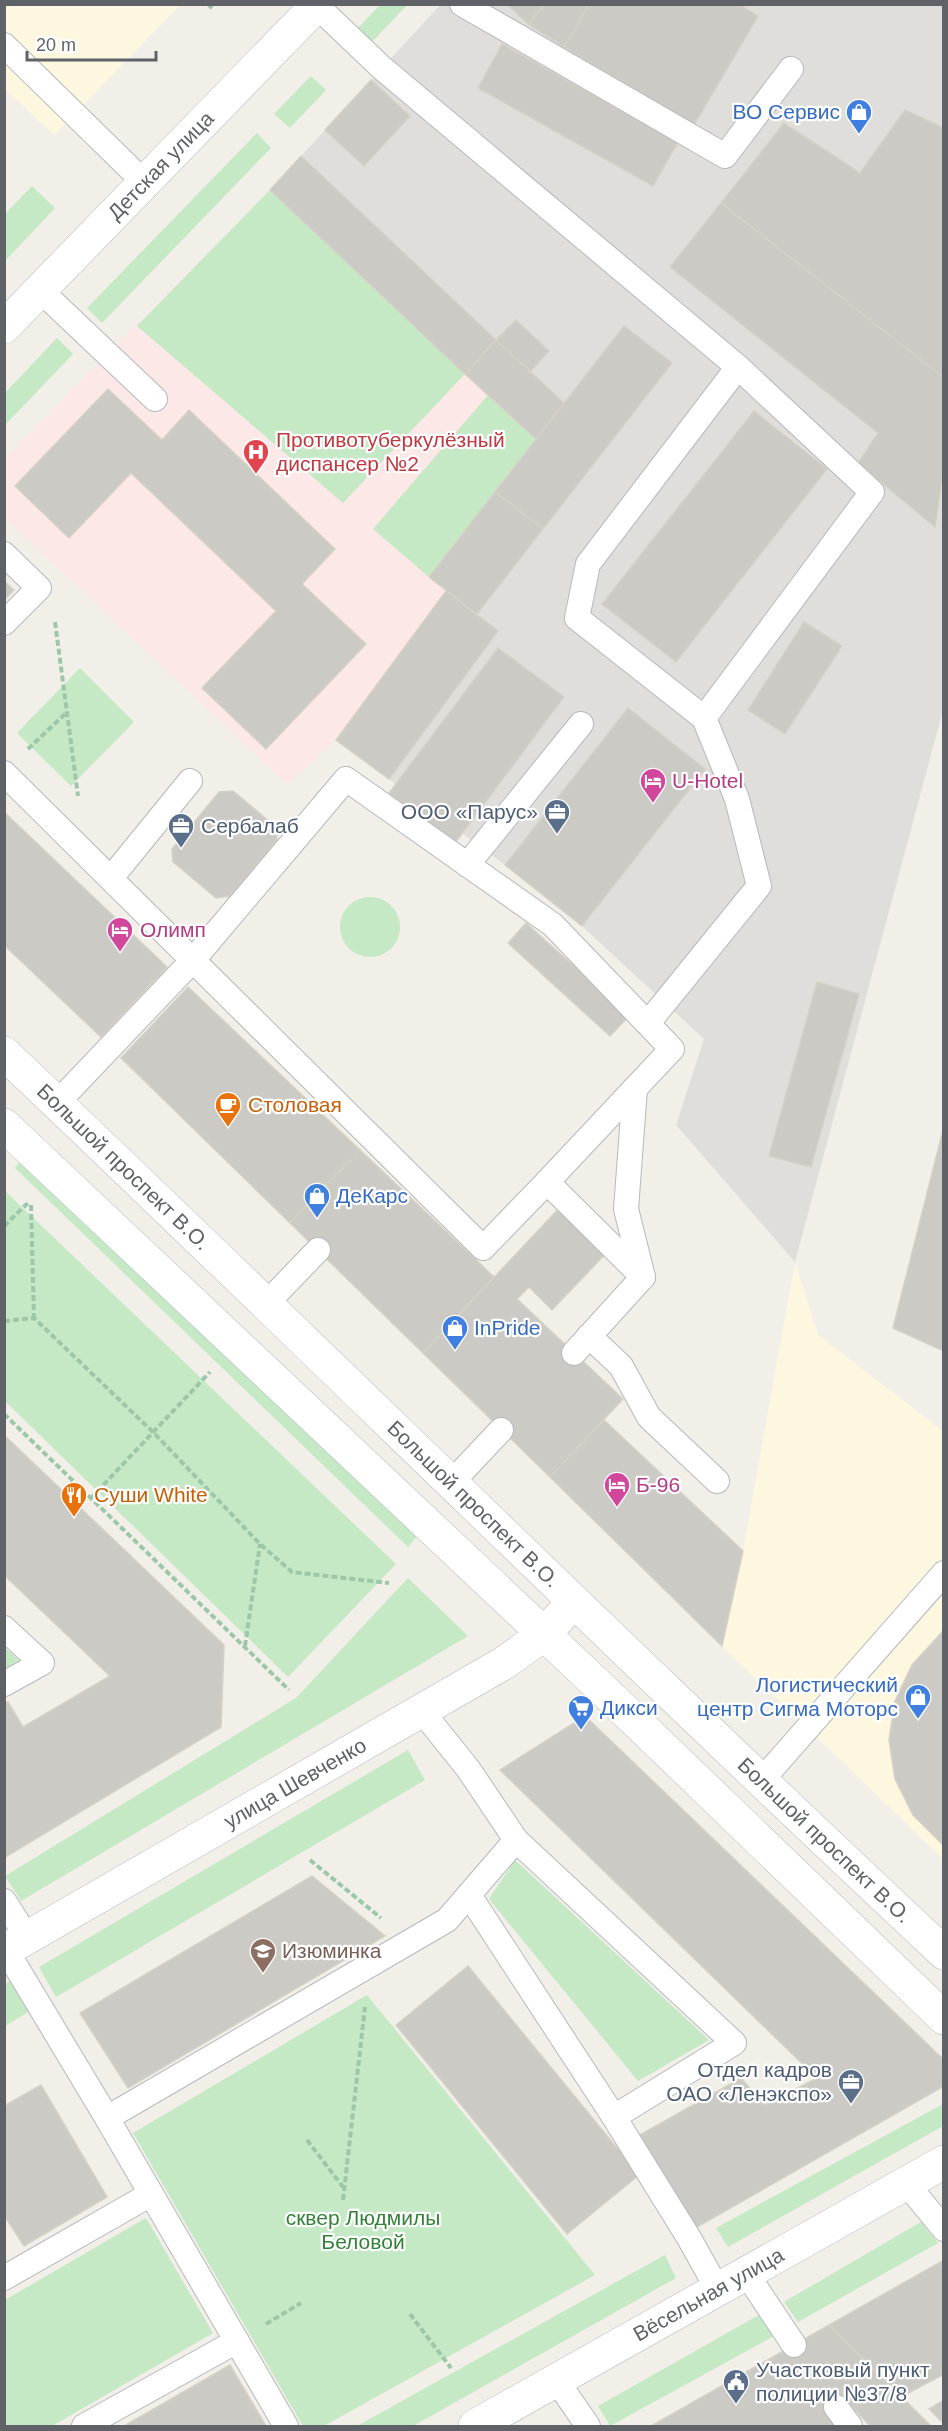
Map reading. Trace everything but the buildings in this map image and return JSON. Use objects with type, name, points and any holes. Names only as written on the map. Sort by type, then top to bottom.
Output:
[{"type":"main road","name":"Детская улица","points":[[4,327],[317,5]]},
{"type":"main road","name":"Большой проспект В.О.","points":[[4,1053],[574,1602],[944,1953]]},
{"type":"main road","name":"Большой проспект В.О.","points":[[8,1135],[598,1685],[944,2018]]},
{"type":"main road","name":"улица Шевченко","points":[[12,1946],[504,1664],[543,1635],[574,1602]]},
{"type":"main road","name":"Вёсельная улица","points":[[475,2427],[944,2162]]},
{"type":"lane","points":[[462,4],[725,156],[790,69]]},
{"type":"lane","points":[[317,5],[382,68],[738,367],[872,492],[704,718]]},
{"type":"lane","points":[[4,45],[145,183]]},
{"type":"lane","points":[[41,291],[155,399]]},
{"type":"lane","points":[[648,1023],[759,886],[737,800],[704,718],[577,618],[588,564],[738,367]]},
{"type":"lane","points":[[4,554],[39,588],[4,623]]},
{"type":"lane","points":[[467,865],[582,724]]},
{"type":"lane","points":[[12,765],[86,853],[193,960],[396,1173],[483,1248],[672,1048],[552,925],[346,779],[193,960],[57,1103]]},
{"type":"lane","points":[[111,878],[190,781]]},
{"type":"lane","points":[[635,1088],[626,1209],[643,1277]]},
{"type":"lane","points":[[547,1182],[643,1277]]},
{"type":"lane","points":[[266,1304],[318,1250]]},
{"type":"lane","points":[[643,1277],[581,1344],[621,1366],[650,1417],[717,1481]]},
{"type":"lane","points":[[452,1482],[501,1430]]},
{"type":"lane","points":[[761,1781],[944,1573]]},
{"type":"lane","points":[[4,1628],[42,1663],[4,1684]]},
{"type":"lane","points":[[422,1710],[469,1770],[516,1840],[734,2043],[614,2117]]},
{"type":"lane","points":[[107,2118],[447,1920],[516,1840]]},
{"type":"lane","points":[[469,1895],[614,2117],[718,2290]]},
{"type":"lane","points":[[4,1901],[12,1946],[107,2118],[286,2427]]},
{"type":"lane","points":[[906,2183],[944,2229]]},
{"type":"lane","points":[[4,2278],[151,2194]]},
{"type":"lane","points":[[746,2273],[794,2345]]},
{"type":"lane","points":[[84,2427],[237,2341]]},
{"type":"lane","points":[[557,2381],[588,2427]]},
{"type":"path","points":[[208,4],[212,8]]},
{"type":"path","points":[[39,588],[52,604],[86,853]]},
{"type":"path","points":[[12,765],[67,713]]},
{"type":"path","points":[[4,1226],[31,1200],[34,1318],[154,1433],[260,1544],[292,1572],[389,1583]]},
{"type":"path","points":[[4,1322],[34,1318]]},
{"type":"path","points":[[91,1498],[211,1371]]},
{"type":"path","points":[[4,1414],[289,1690]]},
{"type":"path","points":[[245,1646],[260,1544]]},
{"type":"path","points":[[310,1860],[410,1942]]},
{"type":"path","points":[[343,2200],[367,1995]]},
{"type":"path","points":[[307,2140],[344,2188]]},
{"type":"path","points":[[237,2341],[300,2303]]},
{"type":"path","points":[[410,2314],[451,2368]]},
{"type":"shaded area","points":[[4,5],[180,5],[54,135],[5,89]]},
{"type":"shaded area","points":[[440,5],[943,5],[943,710],[795,1262],[676,1125],[704,1039],[582,926],[505,865],[336,740],[446,591],[429,577],[564,403],[496,341],[465,374],[270,190]]},
{"type":"shaded area","name":"Противотуберкулёзный диспансер №2","points":[[270,190],[536,439],[429,577],[446,591],[336,740],[287,784],[5,518],[4,459]]},
{"type":"shaded area","points":[[795,1262],[818,1335],[943,1431],[943,1859],[722,1646],[743,1551]]},
{"type":"green space","points":[[380,5],[407,5],[371,43],[357,29]]},
{"type":"green space","points":[[311,76],[326,90],[290,128],[274,114]]},
{"type":"green space","points":[[257,133],[271,148],[102,323],[87,308]]},
{"type":"green space","points":[[32,186],[55,208],[5,261],[5,214]]},
{"type":"green space","points":[[270,190],[465,374],[343,503],[137,326]]},
{"type":"green space","points":[[57,338],[73,354],[5,425],[5,393]]},
{"type":"green space","points":[[488,395],[536,439],[429,577],[373,529]]},
{"type":"green space","points":[[80,668],[134,722],[71,786],[17,733]]},
{"type":"green space","points":[[364,897],[376,897],[387,902],[395,910],[400,927],[398,939],[387,952],[376,957],[364,957],[353,952],[345,944],[340,933],[340,921],[345,910],[353,902]]},
{"type":"green space","points":[[29,1151],[423,1529],[408,1547],[15,1168]]},
{"type":"green space","points":[[5,1191],[396,1564],[288,1677],[5,1401]]},
{"type":"green space","points":[[408,1578],[468,1636],[21,1901],[5,1876],[296,1698]]},
{"type":"green space","points":[[4,1647],[19,1660],[5,1669],[4,1669]]},
{"type":"green space","points":[[408,1750],[425,1780],[56,1997],[39,1967]]},
{"type":"green space","points":[[515,1860],[709,2040],[638,2081],[489,1899]]},
{"type":"green space","points":[[10,1981],[28,2012],[5,2026],[5,1984]]},
{"type":"green space","name":"сквер Людмилы Беловой","points":[[367,1995],[595,2275],[324,2426],[303,2426],[133,2133]]},
{"type":"green space","points":[[943,2104],[943,2126],[728,2247],[716,2228]]},
{"type":"green space","points":[[146,2218],[213,2333],[52,2426],[5,2426],[5,2300]]},
{"type":"green space","points":[[921,2222],[938,2243],[798,2322],[784,2302]]},
{"type":"green space","points":[[665,2255],[676,2278],[413,2426],[357,2426]]},
{"type":"green space","points":[[759,2315],[774,2336],[610,2426],[598,2406]]},
{"type":"place","name":"ВО Сервис","points":[[859,135]]},
{"type":"place","name":"Противотуберкулёзный диспансер №2","points":[[256,475]]},
{"type":"place","name":"U-Hotel","points":[[653,804]]},
{"type":"place","name":"ООО «Парус»","points":[[557,835]]},
{"type":"place","name":"Сербалаб","points":[[181,849]]},
{"type":"place","name":"Олимп","points":[[120,953]]},
{"type":"place","name":"Столовая","points":[[228,1128]]},
{"type":"place","name":"ДеКарс","points":[[317,1219]]},
{"type":"place","name":"InPride","points":[[455,1351]]},
{"type":"place","name":"Б-96","points":[[617,1508]]},
{"type":"place","name":"Суши White","points":[[74,1518]]},
{"type":"place","name":"Логистический центр Сигма Моторс","points":[[918,1720]]},
{"type":"place","name":"Дикси","points":[[581,1731]]},
{"type":"place","name":"Изюминка","points":[[263,1974]]},
{"type":"place","name":"Отдел кадров ОАО «Ленэкспо»","points":[[851,2105]]},
{"type":"place","name":"Участковый пункт полиции №37/8","points":[[736,2405]]}]
